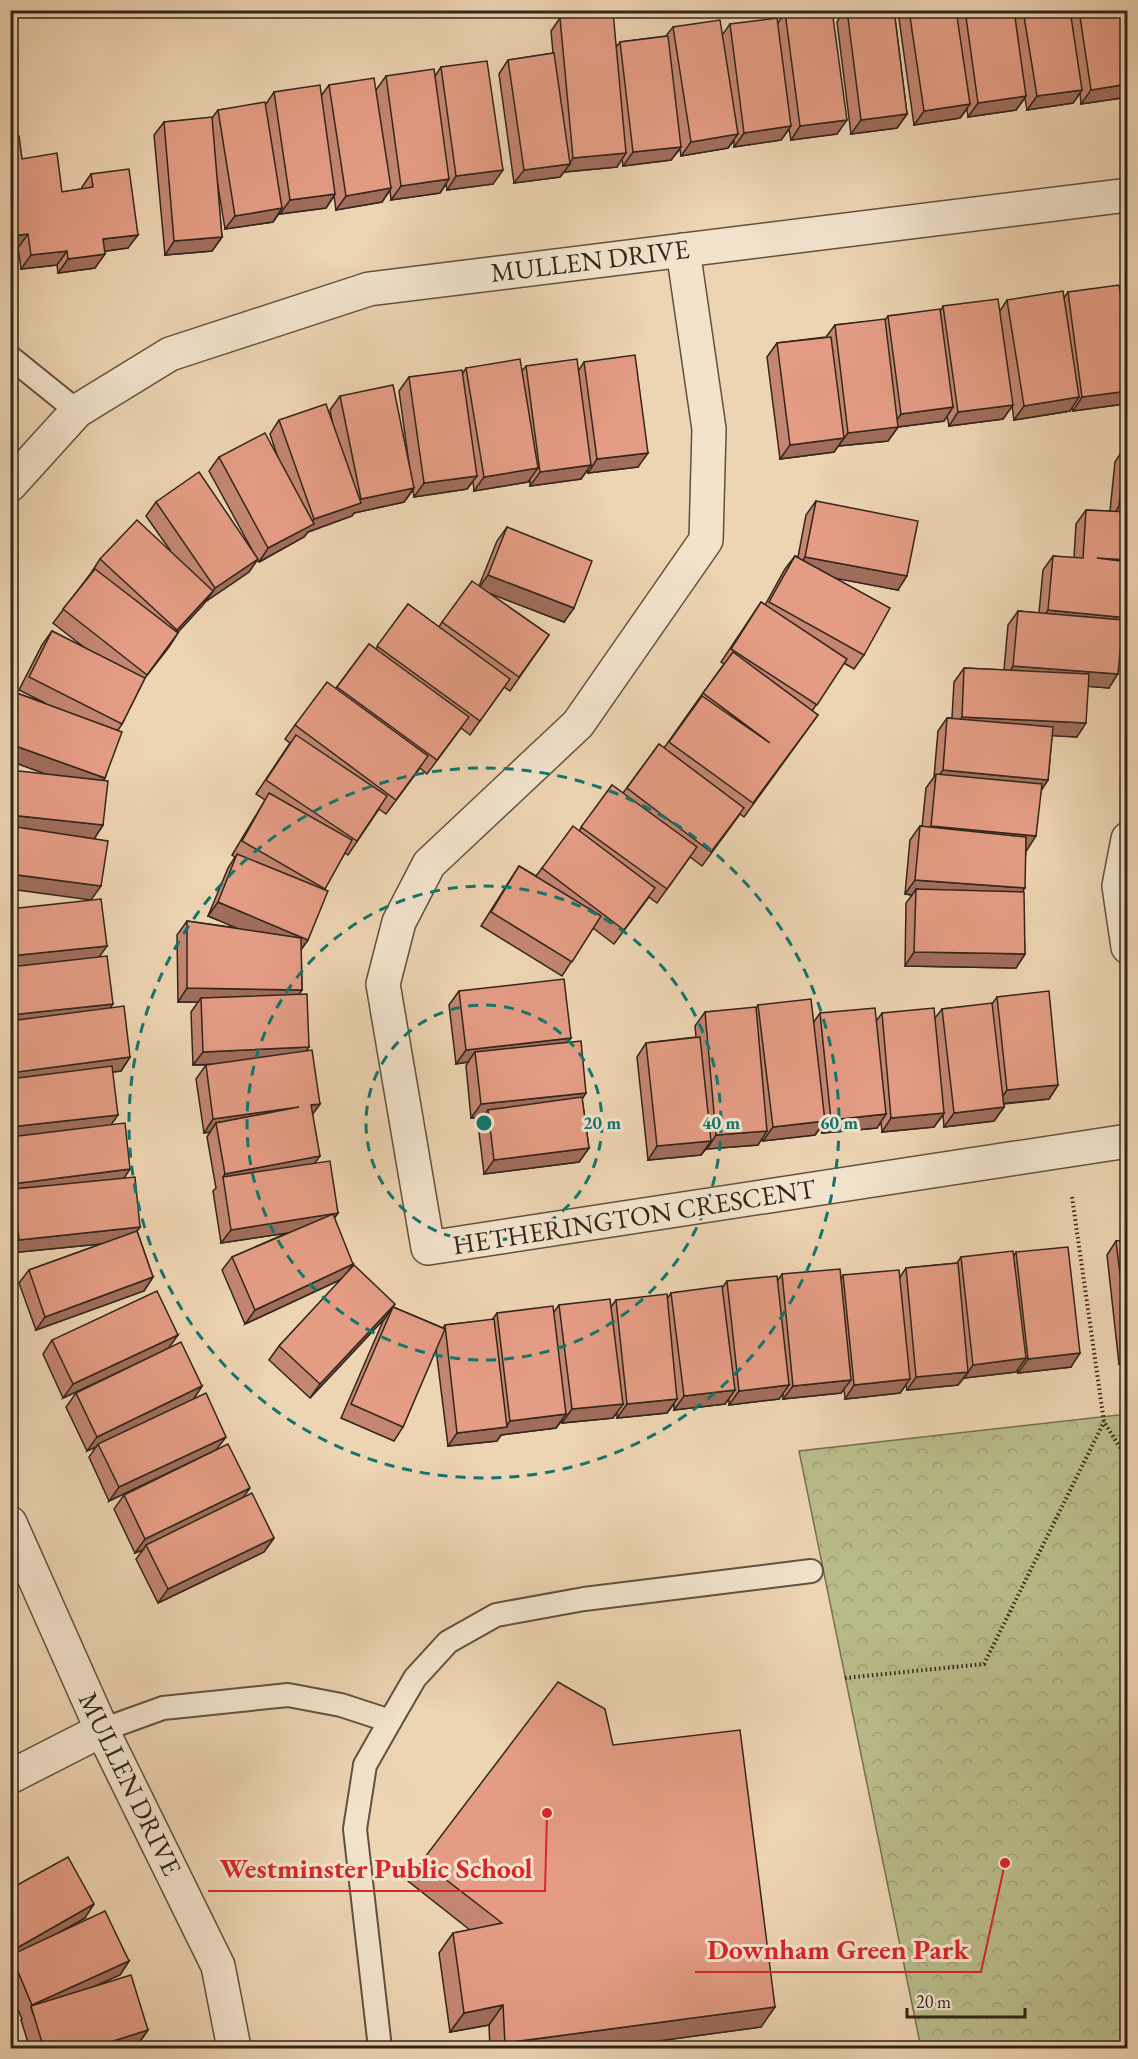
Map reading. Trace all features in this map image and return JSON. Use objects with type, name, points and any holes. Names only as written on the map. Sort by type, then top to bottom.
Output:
[{"type":"street","name":"MULLEN DRIVE","points":[[10,484],[77,411],[170,354],[369,289],[1128,195]]},
{"type":"street","name":"HETHERINGTON CRESCENT","points":[[683,250],[709,429],[706,540],[578,724],[429,864],[399,922],[396,933],[383,984],[428,1248],[1128,1141]]},
{"type":"street","points":[[1128,839],[1119,886],[1128,947]]},
{"type":"street","name":"MULLEN DRIVE","points":[[10,1523],[102,1730],[218,1965],[234,2049]]},
{"type":"street","points":[[10,1777],[102,1730]]},
{"type":"lane","points":[[10,357],[77,411]]},
{"type":"lane","points":[[380,2049],[355,1829],[365,1765],[415,1678],[448,1642],[496,1615],[584,1599],[811,1571]]},
{"type":"lane","points":[[102,1730],[163,1708],[288,1695],[342,1704],[390,1721]]},
{"type":"path","points":[[1072,1197],[1104,1422],[1128,1460]]},
{"type":"path","points":[[845,1678],[984,1664],[1104,1422]]},
{"type":"green space","points":[[1127,1414],[1127,2048],[921,2048],[799,1451]]},
{"type":"building","points":[[832,10],[847,120],[800,126],[785,12]]},
{"type":"building","points":[[847,10],[894,10],[907,114],[861,120]]},
{"type":"building","points":[[909,10],[956,10],[970,104],[924,111]]},
{"type":"building","points":[[965,10],[1014,10],[1026,96],[978,103]]},
{"type":"building","points":[[1023,10],[1070,10],[1082,90],[1037,96]]},
{"type":"building","points":[[1079,10],[1127,10],[1128,84],[1091,90]]},
{"type":"building","points":[[613,12],[626,153],[573,158],[560,18]]},
{"type":"building","points":[[777,18],[791,126],[744,133],[730,24]]},
{"type":"building","points":[[720,20],[738,134],[691,142],[673,27]]},
{"type":"building","points":[[668,36],[681,147],[633,152],[620,42]]},
{"type":"building","points":[[554,53],[570,164],[524,170],[508,60]]},
{"type":"building","points":[[487,61],[503,170],[456,176],[441,67]]},
{"type":"building","points":[[434,69],[449,179],[401,186],[386,76]]},
{"type":"building","points":[[374,78],[391,188],[346,196],[329,85]]},
{"type":"building","points":[[320,85],[335,194],[290,200],[274,92]]},
{"type":"building","points":[[265,102],[282,208],[235,216],[218,110]]},
{"type":"building","points":[[212,117],[222,237],[174,241],[164,122]]},
{"type":"building","points":[[19,136],[22,159],[57,153],[62,192],[93,187],[91,174],[129,169],[138,235],[103,239],[105,254],[68,259],[67,251],[31,255],[28,234],[10,236],[10,137]]},
{"type":"building","points":[[1125,284],[1128,284],[1128,305]]},
{"type":"building","points":[[1119,285],[1128,345],[1128,391],[1082,397],[1068,292]]},
{"type":"building","points":[[1063,291],[1079,397],[1024,406],[1007,300]]},
{"type":"building","points":[[998,299],[1013,405],[958,412],[943,306]]},
{"type":"building","points":[[940,309],[953,407],[901,414],[888,316]]},
{"type":"building","points":[[885,319],[898,427],[848,433],[835,325]]},
{"type":"building","points":[[831,337],[844,438],[790,445],[777,343]]},
{"type":"building","points":[[635,355],[648,453],[597,459],[584,362]]},
{"type":"building","points":[[520,359],[538,468],[484,477],[466,368]]},
{"type":"building","points":[[577,359],[591,465],[540,472],[526,366]]},
{"type":"building","points":[[462,370],[477,476],[424,483],[409,377]]},
{"type":"building","points":[[393,385],[414,488],[361,499],[340,396]]},
{"type":"building","points":[[326,404],[361,503],[314,519],[279,420]]},
{"type":"building","points":[[265,433],[314,524],[268,548],[219,457]]},
{"type":"building","points":[[1124,448],[1128,448],[1128,507],[1119,506]]},
{"type":"building","points":[[199,472],[258,559],[215,588],[156,502]]},
{"type":"building","points":[[816,501],[918,521],[907,576],[805,557]]},
{"type":"building","points":[[1086,510],[1128,512],[1128,560],[1097,558],[1128,562],[1128,618],[1048,610],[1053,556],[1083,558]]},
{"type":"building","points":[[137,520],[213,591],[177,630],[100,559]]},
{"type":"building","points":[[507,527],[592,561],[574,608],[488,575]]},
{"type":"building","points":[[795,556],[890,608],[864,655],[769,602]]},
{"type":"building","points":[[95,569],[178,633],[147,675],[63,609]]},
{"type":"building","points":[[472,581],[549,635],[519,677],[442,622]]},
{"type":"building","points":[[761,602],[847,659],[817,705],[731,649]]},
{"type":"building","points":[[408,604],[510,679],[480,721],[377,646]]},
{"type":"building","points":[[1018,611],[1123,620],[1118,674],[1013,666]]},
{"type":"building","points":[[52,631],[145,678],[122,724],[29,677]]},
{"type":"building","points":[[369,644],[469,717],[437,760],[337,687]]},
{"type":"building","points":[[733,652],[818,715],[753,803],[669,742],[702,696],[770,743],[703,693]]},
{"type":"building","points":[[964,668],[1089,674],[1086,723],[962,717]]},
{"type":"building","points":[[327,682],[428,756],[396,800],[295,725]]},
{"type":"building","points":[[14,692],[122,732],[105,778],[10,744],[10,700]]},
{"type":"building","points":[[947,718],[1053,727],[1048,780],[943,770]]},
{"type":"building","points":[[296,735],[387,796],[357,841],[266,780]]},
{"type":"building","points":[[659,744],[744,808],[711,852],[627,788]]},
{"type":"building","points":[[10,770],[108,781],[103,825],[10,815]]},
{"type":"building","points":[[936,774],[1042,784],[1036,836],[931,826]]},
{"type":"building","points":[[612,785],[697,847],[667,889],[581,827]]},
{"type":"building","points":[[269,793],[352,840],[325,889],[242,841]]},
{"type":"building","points":[[10,826],[108,841],[101,886],[10,874]]},
{"type":"building","points":[[573,826],[655,888],[624,930],[542,868]]},
{"type":"building","points":[[920,826],[1026,837],[1025,888],[915,880]]},
{"type":"building","points":[[237,854],[328,891],[308,940],[218,902]]},
{"type":"building","points":[[519,866],[601,916],[572,962],[491,912]]},
{"type":"building","points":[[916,889],[1024,892],[1025,954],[914,952]]},
{"type":"building","points":[[101,899],[107,946],[10,956],[10,909]]},
{"type":"building","points":[[187,921],[301,938],[302,990],[187,988]]},
{"type":"building","points":[[107,956],[113,1004],[10,1015],[10,967]]},
{"type":"building","points":[[564,979],[571,1038],[466,1050],[459,991]]},
{"type":"building","points":[[1049,991],[1058,1085],[1007,1090],[997,997]]},
{"type":"building","points":[[307,994],[309,1047],[203,1052],[201,998]]},
{"type":"building","points":[[811,999],[825,1121],[773,1127],[758,1005]]},
{"type":"building","points":[[992,1003],[1004,1107],[954,1113],[942,1009]]},
{"type":"building","points":[[124,1006],[130,1057],[10,1073],[10,1021]]},
{"type":"building","points":[[756,1007],[767,1131],[716,1135],[705,1012]]},
{"type":"building","points":[[875,1008],[886,1114],[831,1120],[820,1013]]},
{"type":"building","points":[[934,1008],[944,1113],[891,1118],[882,1013]]},
{"type":"building","points":[[700,1037],[711,1141],[657,1146],[646,1043]]},
{"type":"building","points":[[581,1041],[586,1093],[481,1104],[475,1052]]},
{"type":"building","points":[[312,1050],[320,1104],[311,1105],[320,1156],[225,1174],[216,1123],[299,1107],[213,1119],[206,1065]]},
{"type":"building","points":[[112,1066],[118,1115],[10,1127],[10,1079]]},
{"type":"building","points":[[582,1097],[589,1148],[494,1160],[488,1110]]},
{"type":"building","points":[[125,1123],[130,1169],[12,1184],[10,1137]]},
{"type":"building","points":[[330,1161],[338,1213],[231,1230],[223,1177]]},
{"type":"building","points":[[135,1177],[140,1227],[19,1240],[14,1189]]},
{"type":"building","points":[[333,1214],[353,1264],[255,1310],[232,1257]]},
{"type":"building","points":[[137,1231],[153,1277],[45,1317],[29,1270]]},
{"type":"building","points":[[1128,1240],[1128,1339],[1116,1241]]},
{"type":"building","points":[[1068,1247],[1080,1353],[1028,1359],[1016,1252]]},
{"type":"building","points":[[1013,1251],[1026,1358],[973,1365],[961,1257]]},
{"type":"building","points":[[958,1263],[968,1372],[916,1377],[906,1268]]},
{"type":"building","points":[[354,1265],[395,1304],[320,1384],[279,1346]]},
{"type":"building","points":[[840,1269],[851,1380],[793,1386],[782,1274]]},
{"type":"building","points":[[899,1270],[910,1379],[854,1385],[843,1275]]},
{"type":"building","points":[[777,1276],[789,1385],[739,1391],[727,1281]]},
{"type":"building","points":[[722,1286],[735,1390],[684,1396],[671,1293]]},
{"type":"building","points":[[157,1291],[178,1335],[73,1384],[52,1340]]},
{"type":"building","points":[[667,1294],[677,1399],[627,1404],[616,1300]]},
{"type":"building","points":[[610,1299],[623,1404],[572,1409],[559,1305]]},
{"type":"building","points":[[553,1306],[566,1414],[510,1421],[497,1313]]},
{"type":"building","points":[[393,1307],[445,1329],[403,1427],[351,1404]]},
{"type":"building","points":[[494,1319],[507,1427],[457,1433],[445,1325]]},
{"type":"building","points":[[181,1342],[202,1386],[97,1437],[76,1393]]},
{"type":"building","points":[[206,1393],[226,1437],[119,1487],[98,1444]]},
{"type":"building","points":[[228,1444],[250,1488],[145,1539],[124,1495]]},
{"type":"building","points":[[252,1493],[274,1538],[168,1589],[146,1545]]},
{"type":"building","points":[[558,1682],[605,1709],[613,1745],[740,1730],[775,2007],[505,2043],[503,2005],[464,2013],[453,1933],[502,1923],[422,1861]]},
{"type":"building","points":[[68,1857],[94,1904],[10,1952],[10,1889]]},
{"type":"building","points":[[105,1911],[129,1961],[32,2005],[11,1955]]},
{"type":"building","points":[[131,1975],[148,2030],[88,2049],[44,2049],[31,2006]]},
{"type":"place","name":"Westminster Public School","points":[[547,1813]]},
{"type":"place","name":"Downham Green Park","points":[[1005,1863]]}]
